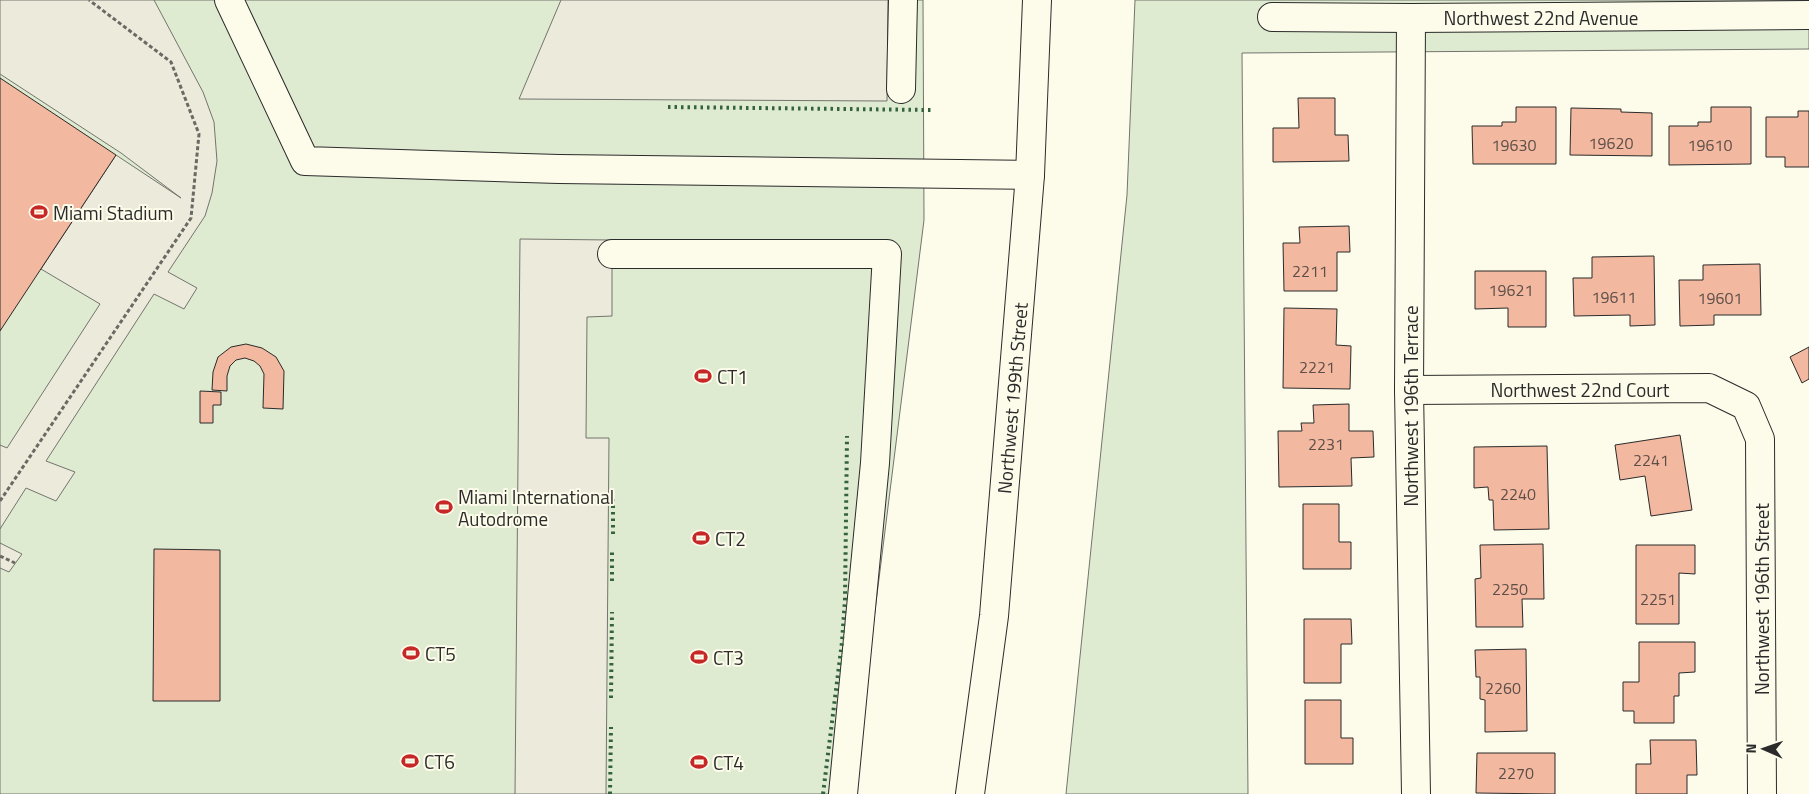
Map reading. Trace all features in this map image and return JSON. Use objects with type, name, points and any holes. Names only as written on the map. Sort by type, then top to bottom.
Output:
[{"type":"street","points":[[229,0],[305,161],[569,169],[1030,175]]},
{"type":"street","points":[[901,90],[903,0]]},
{"type":"street","name":"Northwest 199th Street","points":[[970,794],[994,616],[1030,175],[1037,0]]},
{"type":"street","name":"Northwest 22nd Avenue","points":[[1272,17],[1411,18],[1809,14]]},
{"type":"street","name":"Northwest 196th Terrace","points":[[1411,18],[1409,390],[1416,794]]},
{"type":"street","points":[[612,254],[887,254],[875,463],[843,794]]},
{"type":"street","name":"Northwest 22nd Court","points":[[1409,390],[1709,388],[1746,406]]},
{"type":"street","name":"Northwest 196th Street","points":[[1746,406],[1760,439],[1762,794]]},
{"type":"path","points":[[0,501],[191,218],[199,134],[171,62],[90,0]]},
{"type":"path","points":[[0,556],[15,563]]},
{"type":"green space","name":"Miami International Autodrome","points":[[0,0],[923,0],[924,220],[852,794],[0,794]]},
{"type":"green space","points":[[1135,0],[1809,0],[1809,49],[1242,53],[1248,794],[1066,794],[1127,195]]},
{"type":"shaded area","points":[[0,0],[154,0],[203,92],[214,122],[217,161],[212,193],[205,216],[168,272],[197,288],[184,309],[154,294],[46,461],[75,472],[56,501],[26,488],[0,529],[0,445],[7,448],[100,304],[41,269],[116,155],[181,198],[121,153],[0,74]]},
{"type":"shaded area","points":[[561,0],[888,0],[887,101],[519,99]]},
{"type":"shaded area","points":[[520,239],[612,240],[612,316],[587,317],[586,438],[609,438],[606,794],[515,794]]},
{"type":"shaded area","points":[[0,543],[22,554],[9,572],[0,568]]},
{"type":"building","name":"Miami Stadium","points":[[0,78],[116,155],[0,331]]},
{"type":"building","points":[[1298,98],[1335,98],[1335,135],[1348,135],[1349,161],[1273,162],[1273,128],[1299,128]]},
{"type":"building","points":[[1516,107],[1556,107],[1556,164],[1473,164],[1472,126],[1502,126],[1502,122],[1516,122]]},
{"type":"building","points":[[1711,107],[1751,107],[1751,164],[1669,165],[1669,126],[1698,126],[1698,122],[1711,122]]},
{"type":"building","points":[[1571,108],[1621,109],[1621,112],[1652,113],[1652,156],[1570,155]]},
{"type":"building","points":[[1798,111],[1809,111],[1809,167],[1785,167],[1785,157],[1766,157],[1766,117],[1798,117]]},
{"type":"building","points":[[1349,226],[1350,252],[1337,252],[1337,291],[1284,291],[1283,243],[1300,243],[1299,227]]},
{"type":"building","points":[[1654,256],[1655,325],[1630,326],[1630,315],[1574,316],[1573,278],[1592,278],[1592,257]]},
{"type":"building","points":[[1760,264],[1761,315],[1714,315],[1714,325],[1680,326],[1679,280],[1703,280],[1703,265]]},
{"type":"building","points":[[1475,271],[1546,271],[1546,327],[1508,327],[1508,308],[1475,309]]},
{"type":"building","points":[[1284,308],[1337,309],[1336,345],[1351,346],[1350,389],[1283,388]]},
{"type":"building","points":[[246,344],[262,348],[276,357],[284,371],[283,409],[263,408],[264,374],[260,366],[254,361],[245,358],[236,360],[230,366],[227,376],[227,391],[212,390],[213,372],[218,357],[231,347]]},
{"type":"building","points":[[1809,347],[1809,379],[1802,383],[1790,357]]},
{"type":"building","points":[[200,391],[221,392],[221,405],[213,405],[213,423],[200,423]]},
{"type":"building","points":[[1349,404],[1349,431],[1373,431],[1374,457],[1351,458],[1352,486],[1279,487],[1278,431],[1302,431],[1301,423],[1314,423],[1313,405]]},
{"type":"building","points":[[1680,435],[1692,510],[1651,516],[1645,476],[1620,480],[1615,445]]},
{"type":"building","points":[[1547,446],[1549,529],[1494,530],[1493,500],[1489,500],[1488,487],[1474,488],[1474,447]]},
{"type":"building","points":[[1303,504],[1339,504],[1339,542],[1351,542],[1351,569],[1303,569]]},
{"type":"building","points":[[1543,544],[1544,599],[1522,599],[1523,627],[1476,627],[1475,579],[1481,578],[1480,545]]},
{"type":"building","points":[[1636,545],[1695,545],[1695,574],[1679,573],[1679,624],[1636,624]]},
{"type":"building","points":[[154,549],[220,550],[220,701],[153,701]]},
{"type":"building","points":[[1304,619],[1351,619],[1352,644],[1341,644],[1341,683],[1304,683]]},
{"type":"building","points":[[1639,642],[1695,642],[1695,672],[1679,673],[1679,696],[1674,696],[1674,723],[1634,723],[1634,711],[1623,711],[1623,682],[1639,682]]},
{"type":"building","points":[[1526,649],[1527,731],[1485,732],[1485,700],[1480,699],[1480,677],[1476,677],[1475,650]]},
{"type":"building","points":[[1305,700],[1341,700],[1341,738],[1353,738],[1353,764],[1305,764]]},
{"type":"building","points":[[1650,740],[1696,740],[1697,775],[1687,775],[1687,794],[1636,794],[1636,764],[1651,764]]},
{"type":"building","points":[[1477,753],[1555,753],[1555,794],[1476,793]]},
{"type":"hedge","points":[[668,107],[932,110]]},
{"type":"hedge","points":[[823,794],[842,642],[845,599],[847,436]]},
{"type":"hedge","points":[[613,496],[613,534]]},
{"type":"hedge","points":[[612,550],[612,581]]},
{"type":"hedge","points":[[611,698],[612,612]]},
{"type":"hedge","points":[[610,794],[611,727]]},
{"type":"place","name":"Miami Stadium","points":[[39,212]]},
{"type":"place","name":"CT1","points":[[703,376]]},
{"type":"place","name":"Miami International Autodrome","points":[[444,507]]},
{"type":"place","name":"CT2","points":[[701,538]]},
{"type":"place","name":"CT5","points":[[411,653]]},
{"type":"place","name":"CT3","points":[[699,657]]},
{"type":"place","name":"CT6","points":[[410,761]]},
{"type":"place","name":"CT4","points":[[699,762]]}]
